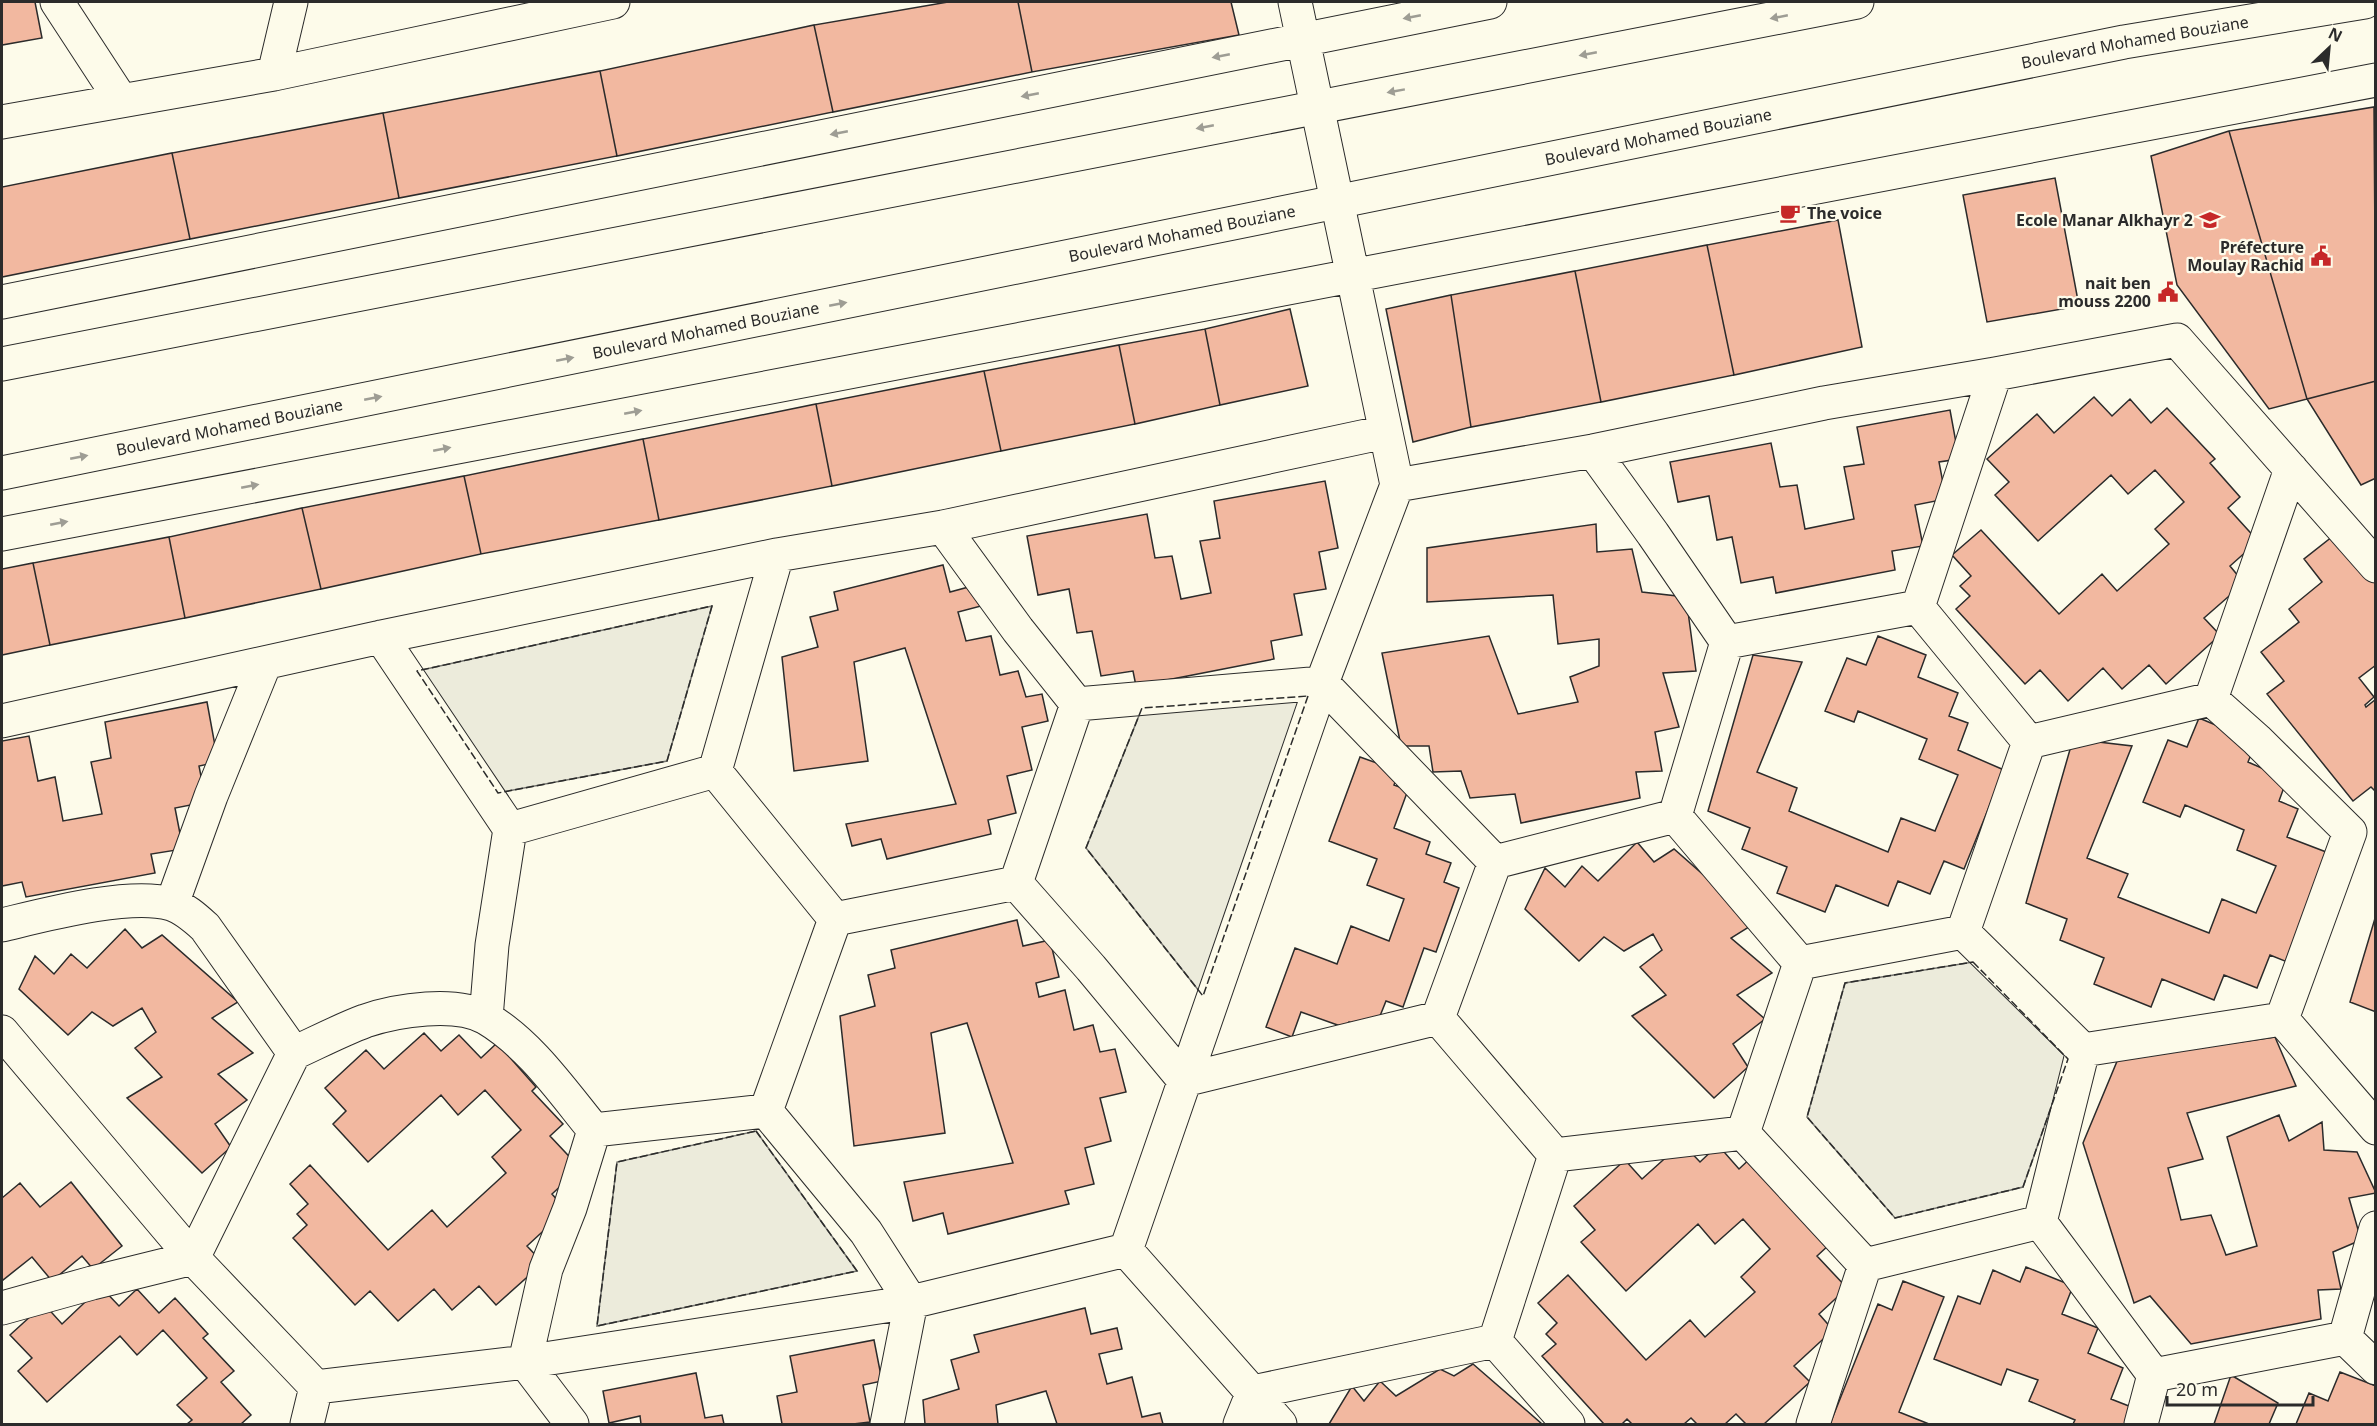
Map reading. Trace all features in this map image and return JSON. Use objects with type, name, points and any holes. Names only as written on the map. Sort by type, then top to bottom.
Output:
[{"type":"street","points":[[57,2],[121,100]]},
{"type":"street","points":[[274,74],[291,2]]},
{"type":"street","points":[[2,122],[274,74],[613,2]]},
{"type":"street","points":[[1126,1250],[1322,683],[1397,485],[1295,2]]},
{"type":"street","points":[[2,302],[1490,2]]},
{"type":"street","points":[[2,364],[1316,105],[1857,2]]},
{"type":"street","name":"Boulevard Mohamed Bouziane","points":[[2,473],[2124,42],[2365,2]]},
{"type":"street","points":[[2,534],[2376,80]]},
{"type":"street","points":[[1397,485],[1593,451],[1824,403],[2177,340],[2376,566]]},
{"type":"street","points":[[1918,607],[1995,374]]},
{"type":"street","points":[[2,721],[381,637],[777,555],[943,527],[1385,432]]},
{"type":"street","points":[[1593,451],[1727,642]]},
{"type":"street","points":[[2211,699],[2291,469]]},
{"type":"street","points":[[943,527],[1018,630],[1077,704]]},
{"type":"street","points":[[716,771],[777,555]]},
{"type":"street","points":[[1727,642],[1918,607]]},
{"type":"street","points":[[1918,607],[2029,742]]},
{"type":"street","points":[[381,637],[510,829],[492,945],[486,1018]]},
{"type":"street","points":[[1675,816],[1727,642]]},
{"type":"street","points":[[172,904],[211,796],[265,663]]},
{"type":"street","points":[[1077,704],[1322,683]]},
{"type":"street","points":[[1322,683],[1495,861]]},
{"type":"street","points":[[2029,742],[2211,699]]},
{"type":"street","points":[[2211,699],[2363,829],[2282,1019]]},
{"type":"street","points":[[1016,883],[1077,704]]},
{"type":"street","points":[[1963,932],[2029,742]]},
{"type":"street","points":[[510,829],[716,771]]},
{"type":"street","points":[[716,771],[835,918]]},
{"type":"street","points":[[1495,861],[1675,816]]},
{"type":"street","points":[[1675,816],[1800,963]]},
{"type":"street","points":[[1438,1018],[1495,861]]},
{"type":"street","points":[[1016,883],[1184,1080]]},
{"type":"street","points":[[835,918],[1016,883]]},
{"type":"street","points":[[2,925],[47,914],[123,902],[149,900],[172,904],[190,914],[205,927],[294,1053]]},
{"type":"street","points":[[766,1111],[835,918]]},
{"type":"street","points":[[1800,963],[1963,932]]},
{"type":"street","points":[[1963,932],[2083,1050]]},
{"type":"street","points":[[1743,1133],[1800,963]]},
{"type":"street","points":[[2,1308],[193,1258],[294,1053],[367,1021],[408,1012],[437,1009],[465,1010],[486,1018],[530,1054],[594,1130]]},
{"type":"street","points":[[1184,1080],[1438,1018]]},
{"type":"street","points":[[1438,1018],[1555,1155]]},
{"type":"street","points":[[2083,1050],[2282,1019]]},
{"type":"street","points":[[2282,1019],[2376,1128]]},
{"type":"street","points":[[2,1032],[193,1258],[316,1387]]},
{"type":"street","points":[[2040,1222],[2083,1050]]},
{"type":"street","points":[[594,1130],[766,1111]]},
{"type":"street","points":[[766,1111],[866,1232],[911,1302],[887,1425]]},
{"type":"street","points":[[572,1425],[525,1362],[546,1269],[574,1198],[594,1130]]},
{"type":"street","points":[[1555,1155],[1743,1133]]},
{"type":"street","points":[[1743,1133],[1865,1265]]},
{"type":"street","points":[[1495,1341],[1555,1155]]},
{"type":"street","points":[[1865,1265],[2040,1222]]},
{"type":"street","points":[[2040,1222],[2154,1375]]},
{"type":"street","points":[[2345,1338],[2376,1228]]},
{"type":"street","points":[[316,1387],[525,1362],[911,1302],[1126,1250]]},
{"type":"street","points":[[1126,1250],[1280,1425]]},
{"type":"street","points":[[1813,1425],[1865,1265]]},
{"type":"street","points":[[2154,1375],[2345,1338]]},
{"type":"street","points":[[2345,1338],[2376,1368]]},
{"type":"street","points":[[1253,1392],[1495,1341]]},
{"type":"street","points":[[1495,1341],[1568,1425]]},
{"type":"street","points":[[2141,1425],[2154,1375]]},
{"type":"street","points":[[307,1425],[316,1387]]},
{"type":"street","points":[[1240,1425],[1253,1392]]},
{"type":"shaded area","points":[[712,606],[667,761],[498,793],[417,671]]},
{"type":"shaded area","points":[[1308,696],[1203,996],[1086,848],[1142,708]]},
{"type":"shaded area","points":[[1973,962],[2068,1059],[2023,1187],[1895,1218],[1807,1117],[1845,983]]},
{"type":"shaded area","points":[[756,1131],[857,1271],[597,1326],[617,1162]]},
{"type":"building","points":[[2,2],[35,2],[42,38],[2,45]]},
{"type":"building","points":[[948,2],[1018,2],[1032,72],[833,112],[814,25]]},
{"type":"building","points":[[1018,2],[1231,2],[1239,35],[1032,72]]},
{"type":"building","points":[[814,25],[833,112],[617,156],[600,71]]},
{"type":"building","points":[[600,71],[617,156],[399,198],[383,113]]},
{"type":"building","name":"Préfecture Moulay Rachid","points":[[2374,107],[2376,381],[2307,399],[2229,131]]},
{"type":"building","points":[[383,113],[399,198],[190,239],[172,153]]},
{"type":"building","name":"Ecole Manar Alkhayr 2","points":[[2229,131],[2307,399],[2269,409],[2177,285],[2151,156]]},
{"type":"building","points":[[172,153],[190,239],[2,277],[2,187]]},
{"type":"building","points":[[2055,178],[2079,306],[1987,322],[1963,195]]},
{"type":"building","points":[[1838,220],[1862,347],[1734,375],[1707,245]]},
{"type":"building","points":[[1707,245],[1734,375],[1601,402],[1575,271]]},
{"type":"building","points":[[1575,271],[1601,402],[1471,427],[1451,295]]},
{"type":"building","points":[[1451,295],[1471,427],[1413,442],[1386,309]]},
{"type":"building","points":[[1290,309],[1308,386],[1220,405],[1205,329]]},
{"type":"building","points":[[1205,329],[1220,405],[1135,424],[1119,345]]},
{"type":"building","points":[[1119,345],[1135,424],[1001,451],[984,371]]},
{"type":"building","points":[[984,371],[1001,451],[832,486],[816,404]]},
{"type":"building","points":[[2376,381],[2376,478],[2361,485],[2307,399]]},
{"type":"building","points":[[2094,397],[2112,416],[2130,399],[2151,423],[2167,408],[2215,459],[2210,463],[2240,497],[2228,508],[2258,541],[2230,566],[2244,583],[2204,618],[2220,635],[2166,684],[2149,665],[2122,689],[2103,668],[2068,701],[2040,670],[2025,684],[1956,609],[1970,596],[1960,586],[1971,576],[1952,555],[1981,530],[2059,614],[2102,574],[2117,591],[2169,544],[2155,529],[2184,502],[2155,470],[2128,494],[2111,475],[2038,541],[1995,495],[2009,482],[1987,459],[2037,414],[2054,433]]},
{"type":"building","points":[[816,404],[832,486],[659,520],[643,439]]},
{"type":"building","points":[[1950,410],[1959,459],[1939,462],[1946,499],[1915,505],[1923,546],[1892,551],[1895,570],[1776,593],[1773,577],[1741,583],[1732,537],[1717,540],[1709,496],[1678,502],[1670,462],[1771,443],[1780,487],[1797,485],[1805,529],[1854,519],[1844,467],[1864,464],[1857,427]]},
{"type":"building","points":[[643,439],[659,520],[481,554],[464,476]]},
{"type":"building","points":[[464,476],[481,554],[321,589],[302,508]]},
{"type":"building","points":[[1325,481],[1338,548],[1319,552],[1326,589],[1294,594],[1302,635],[1271,641],[1274,659],[1136,686],[1133,671],[1101,676],[1092,631],[1077,633],[1069,589],[1038,595],[1027,536],[1147,514],[1155,558],[1172,556],[1181,599],[1211,593],[1200,541],[1220,538],[1214,501]]},
{"type":"building","points":[[302,508],[321,589],[185,618],[169,537]]},
{"type":"building","points":[[1596,524],[1597,552],[1632,549],[1642,592],[1686,597],[1696,671],[1663,673],[1679,727],[1655,732],[1662,771],[1636,772],[1640,798],[1521,823],[1515,794],[1470,798],[1461,771],[1433,772],[1429,746],[1401,746],[1382,653],[1489,636],[1518,714],[1578,702],[1570,677],[1599,666],[1599,639],[1558,644],[1553,595],[1427,602],[1427,548]]},
{"type":"building","points":[[2342,529],[2376,571],[2376,665],[2359,678],[2374,697],[2365,705],[2366,707],[2376,699],[2376,792],[2371,787],[2353,801],[2267,694],[2284,681],[2261,652],[2299,622],[2289,609],[2322,582],[2304,559]]},
{"type":"building","points":[[169,537],[185,618],[50,645],[33,563]]},
{"type":"building","points":[[33,563],[50,645],[2,655],[2,569]]},
{"type":"building","points":[[943,565],[950,592],[976,585],[981,606],[958,612],[966,641],[991,636],[1000,675],[1018,671],[1026,697],[1042,694],[1048,721],[1022,727],[1032,770],[1007,776],[1016,813],[988,820],[991,834],[887,859],[881,839],[852,846],[846,824],[956,804],[905,648],[854,662],[868,761],[794,771],[782,657],[818,647],[810,617],[838,610],[834,592]]},
{"type":"building","points":[[1878,636],[1926,655],[1918,677],[1958,693],[1949,716],[1968,723],[1958,750],[2004,770],[1964,869],[1944,861],[1930,894],[1898,881],[1888,906],[1836,885],[1825,912],[1777,893],[1787,867],[1742,849],[1750,828],[1708,811],[1753,655],[1802,662],[1757,772],[1797,788],[1789,811],[1888,852],[1901,818],[1935,831],[1958,775],[1919,759],[1927,739],[1858,711],[1854,722],[1825,711],[1847,658],[1866,665]]},
{"type":"building","points":[[207,702],[218,762],[199,766],[206,802],[175,808],[183,849],[151,854],[155,873],[26,897],[22,882],[2,886],[2,741],[29,736],[38,781],[55,777],[63,821],[102,814],[91,762],[111,758],[105,722]]},
{"type":"building","points":[[2199,718],[2256,742],[2248,762],[2287,779],[2279,801],[2298,809],[2287,837],[2334,855],[2290,963],[2270,955],[2257,988],[2224,975],[2214,1000],[2162,979],[2151,1007],[2094,984],[2104,958],[2060,940],[2067,919],[2026,903],[2073,739],[2132,746],[2087,858],[2128,874],[2118,897],[2209,933],[2222,899],[2256,913],[2276,866],[2237,850],[2244,830],[2185,805],[2180,817],[2143,802],[2168,740],[2187,747]]},
{"type":"building","points":[[1360,757],[1399,771],[1394,785],[1408,790],[1394,828],[1430,842],[1426,854],[1451,863],[1444,882],[1459,888],[1436,952],[1424,948],[1403,1007],[1386,1001],[1374,1031],[1349,1022],[1346,1028],[1301,1012],[1292,1037],[1266,1027],[1295,948],[1337,964],[1351,926],[1389,941],[1404,899],[1367,885],[1377,859],[1329,841]]},
{"type":"building","points":[[1637,842],[1654,862],[1674,849],[1757,922],[1731,938],[1772,973],[1737,995],[1765,1019],[1733,1044],[1748,1067],[1714,1098],[1632,1016],[1666,995],[1640,967],[1662,950],[1653,934],[1624,951],[1604,937],[1579,961],[1525,909],[1545,868],[1565,887],[1582,866],[1598,881]]},
{"type":"building","points":[[2376,915],[2376,1012],[2350,1002]]},
{"type":"building","points":[[1017,920],[1023,946],[1050,940],[1059,977],[1036,983],[1039,997],[1065,990],[1074,1030],[1093,1025],[1100,1052],[1115,1049],[1126,1092],[1100,1098],[1111,1141],[1085,1148],[1094,1184],[1065,1191],[1069,1204],[948,1234],[943,1213],[913,1221],[904,1182],[1013,1163],[967,1023],[931,1033],[945,1133],[854,1146],[840,1016],[875,1006],[868,975],[895,968],[891,950]]},
{"type":"building","points":[[125,929],[142,948],[162,935],[238,1002],[212,1018],[253,1053],[218,1074],[247,1100],[215,1124],[231,1147],[202,1173],[127,1098],[162,1077],[135,1048],[156,1032],[142,1008],[113,1026],[92,1012],[68,1035],[19,989],[35,956],[54,974],[71,954],[87,968]]},
{"type":"building","points":[[424,1033],[441,1051],[459,1035],[481,1058],[497,1043],[536,1087],[532,1091],[563,1124],[550,1136],[580,1168],[552,1194],[566,1210],[527,1246],[543,1263],[496,1305],[479,1286],[452,1310],[434,1289],[398,1321],[370,1291],[355,1305],[293,1238],[307,1225],[297,1214],[308,1204],[290,1184],[310,1165],[388,1250],[432,1210],[447,1227],[506,1173],[492,1157],[521,1130],[485,1090],[458,1115],[441,1095],[368,1162],[333,1124],[346,1111],[325,1088],[366,1050],[384,1069]]},
{"type":"building","points":[[2275,1037],[2296,1086],[2187,1113],[2203,1159],[2168,1168],[2181,1220],[2211,1215],[2226,1255],[2257,1246],[2227,1137],[2279,1115],[2289,1141],[2322,1122],[2324,1150],[2357,1152],[2376,1193],[2349,1198],[2361,1240],[2333,1252],[2341,1289],[2318,1290],[2321,1319],[2191,1344],[2150,1296],[2134,1303],[2083,1143],[2118,1059]]},
{"type":"building","points":[[1682,1143],[1700,1162],[1718,1145],[1739,1169],[1755,1154],[1830,1244],[1817,1256],[1847,1288],[1819,1314],[1833,1330],[1794,1366],[1810,1382],[1764,1424],[1746,1424],[1736,1414],[1725,1424],[1697,1424],[1691,1418],[1684,1424],[1632,1424],[1627,1419],[1622,1424],[1604,1424],[1542,1356],[1556,1344],[1546,1334],[1557,1323],[1538,1303],[1568,1275],[1646,1360],[1690,1320],[1705,1337],[1755,1292],[1741,1277],[1770,1249],[1743,1219],[1715,1244],[1698,1224],[1626,1291],[1581,1242],[1595,1230],[1574,1206],[1625,1160],[1642,1179]]},
{"type":"building","points":[[71,1182],[122,1246],[93,1269],[82,1256],[52,1281],[32,1257],[3,1280],[2,1198],[20,1183],[40,1207]]},
{"type":"building","points":[[2026,1267],[2073,1286],[2062,1314],[2098,1328],[2088,1353],[2123,1368],[2111,1399],[2139,1410],[2133,1424],[2073,1424],[2075,1420],[2029,1401],[2038,1380],[2007,1369],[2001,1385],[1934,1359],[1958,1296],[1980,1304],[1993,1270],[2020,1282]]},
{"type":"building","points":[[1903,1281],[1944,1297],[1899,1412],[1929,1424],[1830,1424],[1878,1304],[1892,1310]]},
{"type":"building","points":[[101,1287],[119,1306],[137,1289],[159,1313],[175,1298],[208,1334],[203,1338],[234,1371],[221,1382],[251,1415],[241,1424],[187,1424],[192,1420],[177,1405],[207,1378],[163,1330],[137,1355],[120,1336],[47,1402],[18,1371],[32,1358],[10,1335],[44,1304],[62,1324]]},
{"type":"building","points":[[1085,1308],[1091,1334],[1117,1328],[1122,1349],[1099,1354],[1107,1384],[1132,1377],[1142,1417],[1160,1413],[1163,1424],[1057,1424],[1046,1391],[996,1405],[998,1424],[925,1424],[923,1400],[959,1389],[951,1360],[979,1352],[974,1335]]},
{"type":"building","points":[[874,1340],[882,1381],[863,1385],[870,1422],[782,1424],[777,1396],[797,1392],[790,1356]]},
{"type":"building","points":[[1473,1364],[1542,1424],[1329,1424],[1352,1386],[1364,1401],[1380,1381],[1396,1396],[1440,1369],[1454,1376]]},
{"type":"building","points":[[2340,1372],[2376,1386],[2376,1424],[2296,1424],[2309,1393],[2328,1401]]},
{"type":"building","points":[[696,1373],[705,1418],[722,1415],[724,1424],[641,1424],[640,1416],[609,1423],[603,1391]]},
{"type":"building","points":[[2231,1375],[2278,1403],[2269,1424],[2214,1424]]},
{"type":"fence","points":[[712,606],[667,761],[498,793],[417,671],[712,606]]},
{"type":"fence","points":[[1308,696],[1203,996],[1086,848],[1142,708],[1308,696]]},
{"type":"fence","points":[[1973,962],[2068,1059],[2023,1187],[1895,1218],[1807,1117],[1845,983],[1973,962]]},
{"type":"fence","points":[[756,1131],[857,1271],[597,1326],[617,1162],[756,1131]]},
{"type":"place","name":"The voice","points":[[1790,213]]},
{"type":"place","name":"Ecole Manar Alkhayr 2","points":[[2210,220]]},
{"type":"place","name":"Préfecture Moulay Rachid","points":[[2321,256]]},
{"type":"place","name":"nait ben mouss 2200","points":[[2168,292]]}]
